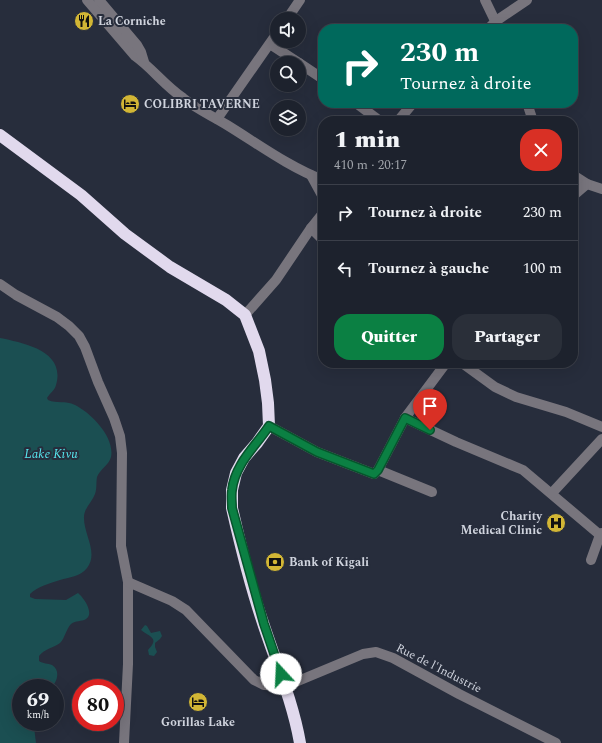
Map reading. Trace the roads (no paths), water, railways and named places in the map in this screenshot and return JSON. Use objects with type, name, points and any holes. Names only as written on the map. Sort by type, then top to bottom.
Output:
[{"type":"highway","points":[[0,134],[81,195],[125,234],[170,267],[220,296],[246,315],[259,351],[265,380],[269,426],[257,444],[244,458],[236,473],[232,490],[232,508],[264,624],[286,686],[297,725],[300,743]]},
{"type":"street","points":[[87,0],[99,5],[135,56],[144,62],[165,85],[184,100],[318,178]]},
{"type":"street","points":[[292,12],[300,0]]},
{"type":"street","points":[[485,0],[497,24]]},
{"type":"street","points":[[498,24],[527,0]]},
{"type":"street","points":[[217,119],[270,44]]},
{"type":"street","points":[[276,48],[288,56]]},
{"type":"street","points":[[306,68],[318,76]]},
{"type":"street","points":[[363,108],[373,116]]},
{"type":"street","points":[[402,116],[409,108]]},
{"type":"street","points":[[311,175],[318,188]]},
{"type":"street","points":[[578,178],[587,184],[602,189]]},
{"type":"street","points":[[578,192],[587,184]]},
{"type":"street","points":[[246,315],[276,280],[318,219]]},
{"type":"street","points":[[311,228],[318,235]]},
{"type":"street","points":[[0,284],[16,295],[57,317],[79,336],[85,347],[120,436],[122,460],[121,546],[128,582],[128,664],[124,743]]},
{"type":"street","points":[[269,426],[317,452],[374,474],[378,470],[405,418],[442,368]]},
{"type":"street","points":[[469,368],[495,387],[516,397],[566,412],[602,427]]},
{"type":"street","points":[[405,418],[456,442],[523,470],[601,534],[591,560]]},
{"type":"street","points":[[552,493],[602,439]]},
{"type":"street","points":[[378,470],[432,492]]},
{"type":"street","name":"Rue de l'Industrie","points":[[128,582],[172,601],[186,610],[254,680],[264,685],[286,686],[363,654],[376,652],[393,658],[459,694],[556,743]]},
{"type":"water","name":"Lake Kivu","points":[[0,338],[31,346],[49,357],[55,364],[57,373],[54,390],[47,398],[48,400],[75,405],[88,414],[106,434],[111,449],[111,457],[97,477],[95,494],[87,507],[84,516],[84,523],[91,549],[90,562],[87,568],[78,575],[56,581],[36,589],[30,594],[30,597],[35,599],[66,600],[78,593],[83,598],[89,609],[88,616],[86,619],[71,624],[60,643],[43,652],[39,656],[39,661],[55,667],[57,673],[56,679],[12,679],[12,731],[34,731],[36,743],[0,743]]},
{"type":"water","points":[[145,625],[151,633],[160,631],[162,636],[155,643],[157,652],[154,656],[149,655],[148,650],[153,643],[152,638],[141,630]]},
{"type":"place","name":"La Corniche","points":[[84,21]]},
{"type":"place","name":"COLIBRI TAVERNE","points":[[130,104]]},
{"type":"place","name":"Charity Medical Clinic","points":[[556,523]]},
{"type":"place","name":"Bank of Kigali","points":[[275,562]]},
{"type":"place","name":"Gorillas Lake","points":[[198,702]]}]
